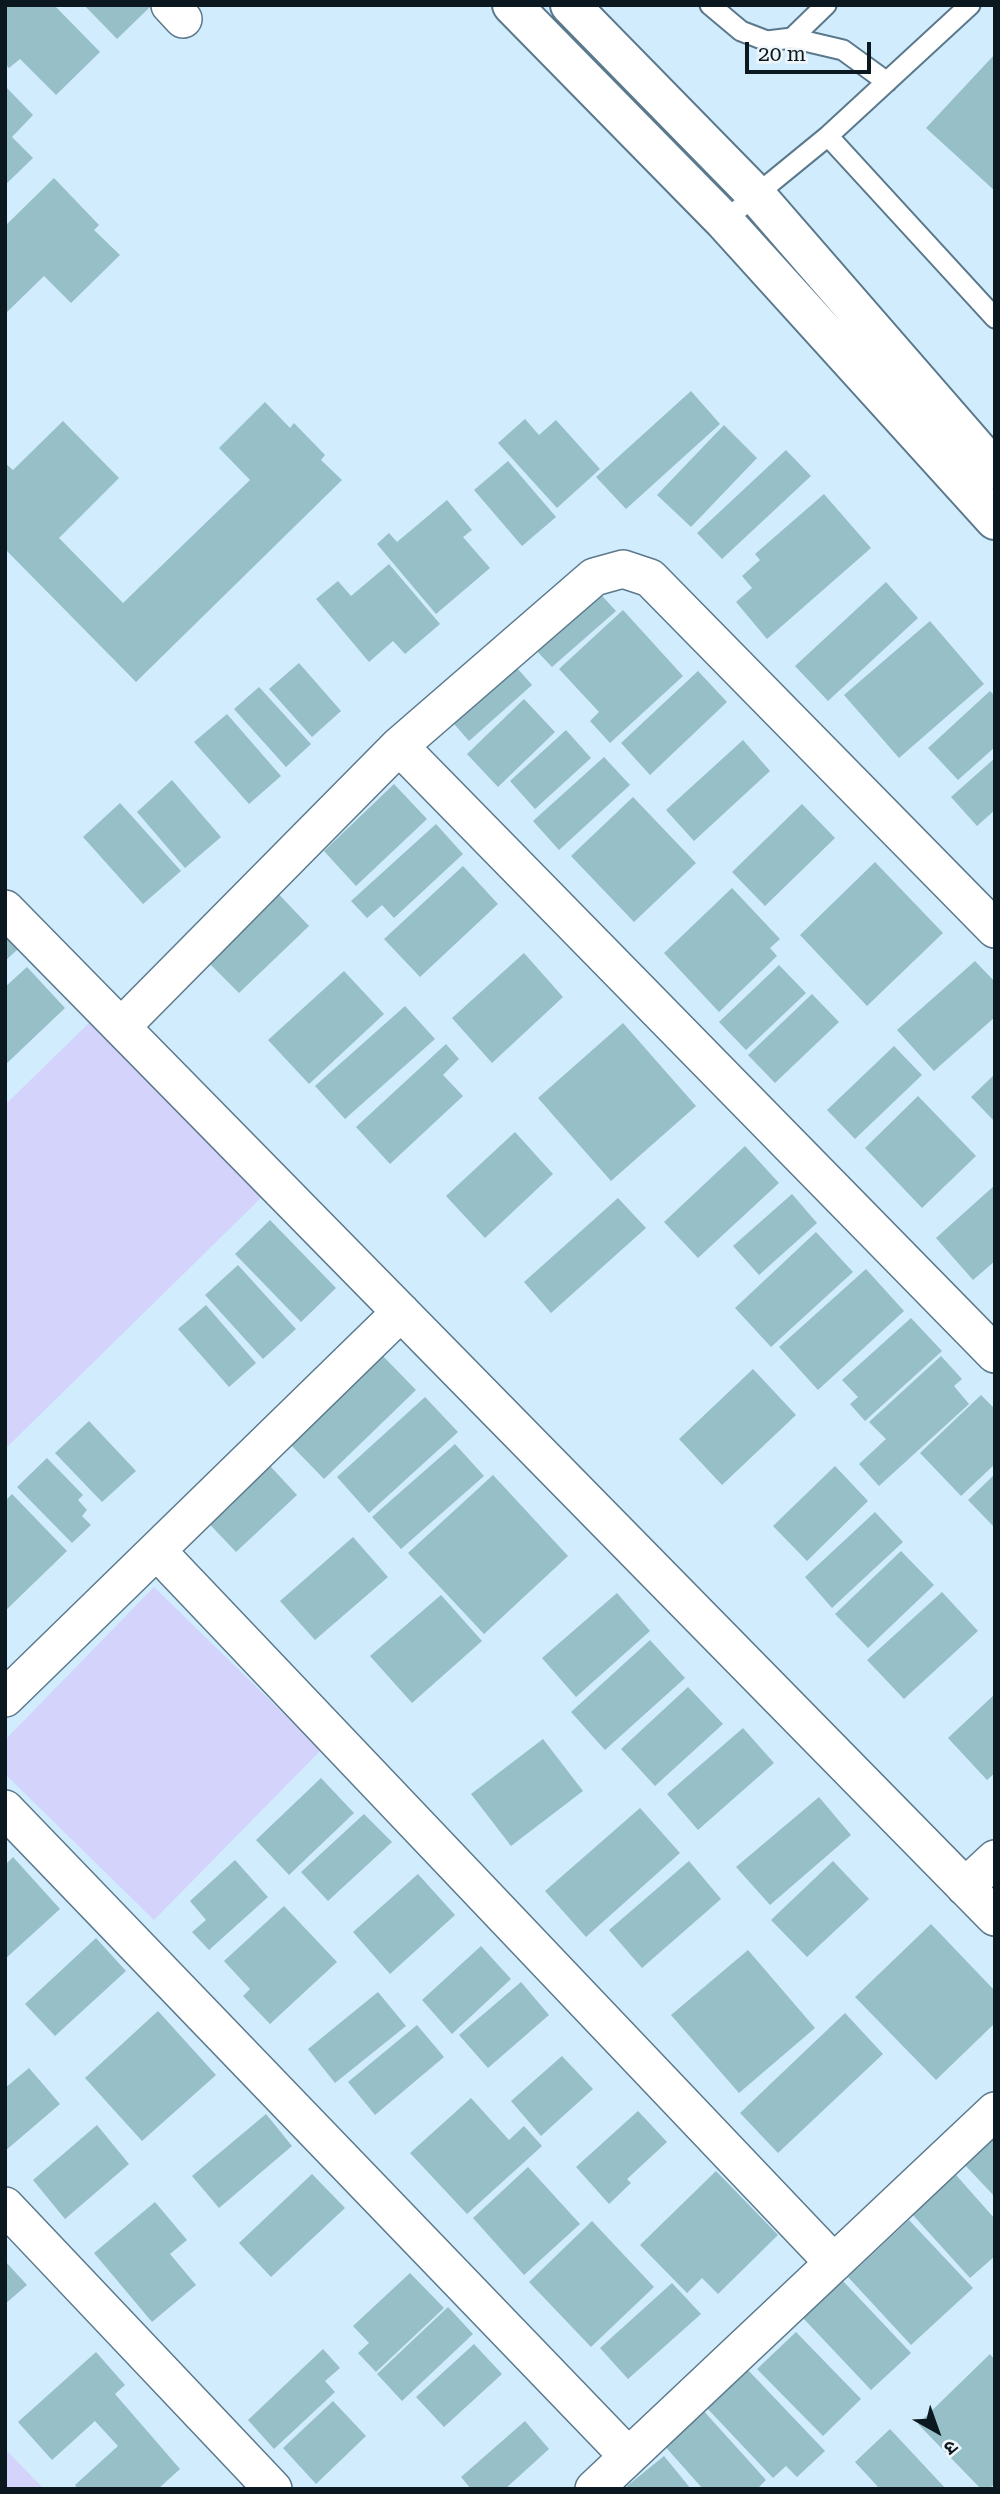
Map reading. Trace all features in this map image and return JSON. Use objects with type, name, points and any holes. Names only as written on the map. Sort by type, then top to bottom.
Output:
[{"type":"street","points":[[512,5],[724,221],[995,520]]},
{"type":"street","points":[[570,5],[756,195],[995,470]]},
{"type":"street","points":[[121,1027],[400,746],[594,577],[623,569],[650,578],[995,929]]},
{"type":"street","points":[[400,746],[995,1354]]},
{"type":"street","points":[[5,909],[995,1917]]},
{"type":"street","points":[[5,1698],[401,1312]]},
{"type":"street","points":[[157,1550],[834,2263]]},
{"type":"street","points":[[5,1809],[628,2456]]},
{"type":"street","points":[[965,1887],[995,1859]]},
{"type":"street","points":[[594,2489],[995,2111]]},
{"type":"street","points":[[5,2206],[273,2489]]},
{"type":"lane","points":[[710,5],[741,31],[767,41],[792,38],[843,50],[887,82]]},
{"type":"lane","points":[[792,38],[826,5]]},
{"type":"lane","points":[[724,221],[828,136],[970,5]]},
{"type":"lane","points":[[828,136],[995,318]]},
{"type":"shaded area","points":[[93,1019],[265,1194],[5,1449],[5,1105]]},
{"type":"shaded area","points":[[154,1587],[321,1750],[154,1920],[5,1774],[5,1740]]},
{"type":"shaded area","points":[[5,2449],[44,2489],[5,2489]]},
{"type":"building","points":[[5,5],[54,5],[100,52],[56,95],[20,59],[9,68],[5,64]]},
{"type":"building","points":[[84,5],[152,5],[117,39]]},
{"type":"building","points":[[995,54],[995,191],[926,128]]},
{"type":"building","points":[[5,86],[33,115],[12,137],[33,158],[5,185]]},
{"type":"building","points":[[54,178],[99,225],[94,230],[120,255],[71,303],[44,276],[5,314],[5,226]]},
{"type":"building","points":[[691,391],[720,424],[626,509],[596,477]]},
{"type":"building","points":[[265,402],[290,428],[294,423],[325,455],[321,460],[342,480],[136,682],[5,549],[5,463],[13,470],[63,421],[119,478],[59,538],[123,603],[250,480],[219,448]]},
{"type":"building","points":[[525,419],[539,435],[556,420],[600,469],[557,508],[498,443]]},
{"type":"building","points":[[724,425],[757,458],[691,527],[657,495]]},
{"type":"building","points":[[786,450],[811,476],[722,559],[697,533]]},
{"type":"building","points":[[508,461],[556,517],[522,546],[474,490]]},
{"type":"building","points":[[824,494],[871,548],[767,639],[736,602],[752,588],[742,576],[760,560],[755,554]]},
{"type":"building","points":[[447,500],[472,530],[463,537],[490,568],[436,614],[377,544],[389,533],[397,542]]},
{"type":"building","points":[[389,564],[440,624],[405,654],[393,641],[369,662],[316,599],[338,581],[351,596]]},
{"type":"building","points":[[886,582],[918,618],[828,701],[795,666]]},
{"type":"building","points":[[593,586],[616,611],[552,667],[531,645]]},
{"type":"building","points":[[623,610],[683,676],[610,743],[590,721],[599,712],[559,669]]},
{"type":"building","points":[[930,621],[984,684],[899,758],[844,695]]},
{"type":"building","points":[[510,660],[532,685],[469,741],[447,716]]},
{"type":"building","points":[[299,663],[341,711],[312,737],[269,689]]},
{"type":"building","points":[[698,671],[727,702],[650,775],[621,743]]},
{"type":"building","points":[[259,687],[311,744],[286,767],[234,709]]},
{"type":"building","points":[[990,691],[995,696],[995,747],[958,780],[928,748]]},
{"type":"building","points":[[524,699],[555,732],[498,787],[467,754]]},
{"type":"building","points":[[227,714],[281,776],[249,804],[194,742]]},
{"type":"building","points":[[566,730],[591,758],[535,809],[510,781]]},
{"type":"building","points":[[743,740],[770,771],[694,841],[666,810]]},
{"type":"building","points":[[604,757],[630,785],[559,850],[533,821]]},
{"type":"building","points":[[995,758],[995,810],[977,826],[951,797]]},
{"type":"building","points":[[172,780],[221,837],[185,868],[137,812]]},
{"type":"building","points":[[394,784],[427,819],[356,886],[324,851]]},
{"type":"building","points":[[633,797],[696,863],[634,922],[571,856]]},
{"type":"building","points":[[120,803],[181,871],[143,904],[83,837]]},
{"type":"building","points":[[802,804],[835,838],[765,906],[732,872]]},
{"type":"building","points":[[436,824],[463,854],[394,918],[382,905],[367,918],[351,901]]},
{"type":"building","points":[[875,862],[943,933],[867,1006],[800,935]]},
{"type":"building","points":[[463,866],[498,904],[420,977],[384,939]]},
{"type":"building","points":[[270,885],[309,926],[239,993],[199,953]]},
{"type":"building","points":[[732,888],[780,939],[770,948],[777,956],[719,1012],[664,953]]},
{"type":"building","points":[[5,936],[18,949],[5,961]]},
{"type":"building","points":[[524,953],[563,997],[492,1063],[452,1018]]},
{"type":"building","points":[[975,961],[995,982],[995,1017],[934,1071],[897,1030]]},
{"type":"building","points":[[779,965],[806,993],[746,1050],[719,1022]]},
{"type":"building","points":[[27,967],[65,1008],[5,1065],[5,987]]},
{"type":"building","points":[[344,971],[384,1014],[309,1084],[268,1040]]},
{"type":"building","points":[[812,994],[839,1022],[775,1083],[748,1055]]},
{"type":"building","points":[[405,1006],[435,1039],[345,1119],[315,1086]]},
{"type":"building","points":[[623,1023],[696,1106],[611,1181],[538,1098]]},
{"type":"building","points":[[446,1044],[459,1059],[443,1075],[463,1096],[390,1164],[356,1127]]},
{"type":"building","points":[[894,1046],[922,1075],[855,1139],[827,1110]]},
{"type":"building","points":[[995,1074],[995,1122],[971,1097]]},
{"type":"building","points":[[918,1096],[976,1156],[922,1208],[865,1148]]},
{"type":"building","points":[[515,1132],[553,1174],[485,1238],[446,1196]]},
{"type":"building","points":[[745,1146],[779,1183],[698,1258],[664,1222]]},
{"type":"building","points":[[995,1185],[995,1261],[973,1280],[936,1238]]},
{"type":"building","points":[[792,1194],[817,1223],[759,1275],[733,1246]]},
{"type":"building","points":[[618,1198],[646,1228],[551,1313],[524,1282]]},
{"type":"building","points":[[270,1220],[336,1288],[301,1322],[235,1254]]},
{"type":"building","points":[[816,1232],[853,1272],[771,1347],[735,1308]]},
{"type":"building","points":[[238,1265],[296,1329],[263,1359],[205,1295]]},
{"type":"building","points":[[866,1269],[904,1311],[818,1390],[779,1347]]},
{"type":"building","points":[[206,1305],[256,1363],[229,1387],[178,1329]]},
{"type":"building","points":[[911,1318],[942,1351],[865,1421],[850,1404],[858,1397],[842,1380]]},
{"type":"building","points":[[381,1354],[416,1390],[324,1479],[289,1443]]},
{"type":"building","points":[[941,1356],[962,1379],[954,1386],[969,1404],[879,1486],[859,1464],[886,1439],[869,1422]]},
{"type":"building","points":[[753,1369],[796,1415],[722,1485],[679,1439]]},
{"type":"building","points":[[981,1395],[995,1409],[995,1464],[961,1496],[920,1453]]},
{"type":"building","points":[[425,1397],[458,1432],[369,1513],[337,1477]]},
{"type":"building","points":[[89,1421],[136,1471],[102,1502],[55,1453]]},
{"type":"building","points":[[455,1444],[484,1476],[401,1549],[372,1517]]},
{"type":"building","points":[[260,1455],[297,1495],[236,1552],[198,1512]]},
{"type":"building","points":[[47,1458],[83,1495],[78,1500],[87,1510],[82,1516],[91,1525],[72,1543],[17,1487]]},
{"type":"building","points":[[835,1466],[868,1501],[807,1561],[773,1526]]},
{"type":"building","points":[[995,1474],[995,1528],[968,1500]]},
{"type":"building","points":[[493,1475],[568,1556],[484,1634],[408,1553]]},
{"type":"building","points":[[12,1494],[67,1551],[5,1611],[5,1501]]},
{"type":"building","points":[[875,1512],[903,1542],[832,1608],[805,1577]]},
{"type":"building","points":[[353,1537],[388,1577],[315,1640],[280,1601]]},
{"type":"building","points":[[901,1551],[934,1585],[868,1648],[835,1614]]},
{"type":"building","points":[[942,1592],[978,1631],[904,1699],[867,1660]]},
{"type":"building","points":[[617,1593],[650,1631],[576,1697],[542,1658]]},
{"type":"building","points":[[441,1595],[482,1641],[412,1703],[370,1656]]},
{"type":"building","points":[[650,1640],[685,1678],[605,1750],[571,1712]]},
{"type":"building","points":[[688,1687],[723,1724],[655,1786],[621,1749]]},
{"type":"building","points":[[995,1694],[995,1773],[987,1780],[948,1738]]},
{"type":"building","points":[[743,1728],[774,1763],[698,1830],[667,1794]]},
{"type":"building","points":[[543,1739],[583,1791],[511,1846],[471,1794]]},
{"type":"building","points":[[321,1778],[354,1813],[289,1875],[256,1840]]},
{"type":"building","points":[[819,1797],[851,1835],[770,1905],[736,1867]]},
{"type":"building","points":[[640,1808],[680,1853],[586,1937],[545,1891]]},
{"type":"building","points":[[364,1814],[392,1842],[328,1901],[301,1872]]},
{"type":"building","points":[[13,1857],[60,1909],[5,1959],[5,1865]]},
{"type":"building","points":[[235,1860],[268,1897],[209,1950],[192,1932],[206,1920],[190,1901]]},
{"type":"building","points":[[689,1861],[721,1899],[642,1968],[609,1930]]},
{"type":"building","points":[[833,1861],[869,1899],[807,1957],[771,1920]]},
{"type":"building","points":[[418,1874],[455,1915],[390,1974],[353,1932]]},
{"type":"building","points":[[284,1906],[337,1962],[270,2024],[243,1996],[250,1989],[224,1961]]},
{"type":"building","points":[[931,1924],[995,1991],[995,2023],[936,2080],[855,1997]]},
{"type":"building","points":[[96,1938],[126,1971],[55,2036],[25,2004]]},
{"type":"building","points":[[481,1946],[511,1979],[452,2034],[422,2000]]},
{"type":"building","points":[[748,1950],[815,2028],[739,2093],[671,2015]]},
{"type":"building","points":[[521,1982],[549,2015],[488,2068],[459,2035]]},
{"type":"building","points":[[378,1992],[406,2026],[335,2083],[308,2049]]},
{"type":"building","points":[[158,2011],[216,2075],[142,2141],[85,2078]]},
{"type":"building","points":[[845,2013],[883,2054],[778,2153],[740,2113]]},
{"type":"building","points":[[417,2025],[444,2057],[375,2115],[348,2082]]},
{"type":"building","points":[[562,2056],[593,2089],[541,2136],[511,2101]]},
{"type":"building","points":[[29,2068],[60,2104],[5,2151],[5,2088]]},
{"type":"building","points":[[471,2098],[509,2140],[524,2126],[542,2146],[467,2214],[410,2153]]},
{"type":"building","points":[[638,2111],[667,2142],[627,2179],[631,2183],[609,2204],[576,2167]]},
{"type":"building","points":[[266,2114],[292,2146],[219,2208],[192,2176]]},
{"type":"building","points":[[97,2125],[129,2164],[65,2219],[33,2180]]},
{"type":"building","points":[[995,2138],[995,2197],[965,2165]]},
{"type":"building","points":[[528,2167],[580,2224],[524,2275],[473,2218]]},
{"type":"building","points":[[716,2171],[778,2235],[718,2294],[702,2278],[687,2293],[640,2245]]},
{"type":"building","points":[[312,2174],[345,2208],[271,2277],[239,2243]]},
{"type":"building","points":[[956,2175],[995,2219],[995,2256],[970,2278],[912,2214]]},
{"type":"building","points":[[155,2202],[187,2240],[170,2254],[196,2285],[152,2322],[94,2253]]},
{"type":"building","points":[[909,2220],[973,2288],[911,2345],[848,2277]]},
{"type":"building","points":[[592,2221],[654,2287],[591,2347],[529,2282]]},
{"type":"building","points":[[5,2261],[27,2285],[5,2304]]},
{"type":"building","points":[[410,2273],[444,2308],[376,2372],[358,2353],[369,2343],[353,2326]]},
{"type":"building","points":[[842,2280],[911,2353],[871,2390],[803,2318]]},
{"type":"building","points":[[672,2283],[701,2314],[628,2379],[600,2348]]},
{"type":"building","points":[[448,2307],[473,2334],[402,2401],[377,2374]]},
{"type":"building","points":[[796,2332],[861,2399],[823,2436],[757,2369]]},
{"type":"building","points":[[474,2344],[502,2374],[444,2427],[416,2397]]},
{"type":"building","points":[[323,2349],[340,2368],[325,2381],[335,2392],[274,2449],[248,2420]]},
{"type":"building","points":[[96,2352],[125,2385],[115,2394],[180,2469],[158,2489],[78,2489],[75,2485],[118,2446],[95,2421],[52,2460],[18,2422]]},
{"type":"building","points":[[990,2354],[995,2360],[995,2483],[989,2489],[981,2489],[918,2424]]},
{"type":"building","points":[[747,2369],[825,2451],[797,2477],[786,2466],[773,2478],[706,2407]]},
{"type":"building","points":[[333,2401],[366,2436],[316,2484],[283,2448]]},
{"type":"building","points":[[701,2408],[766,2480],[757,2489],[703,2489],[662,2443]]},
{"type":"building","points":[[525,2421],[549,2449],[505,2489],[471,2489],[461,2477]]},
{"type":"building","points":[[890,2429],[946,2489],[880,2489],[855,2462]]},
{"type":"building","points":[[664,2456],[691,2489],[629,2489],[627,2486]]}]
